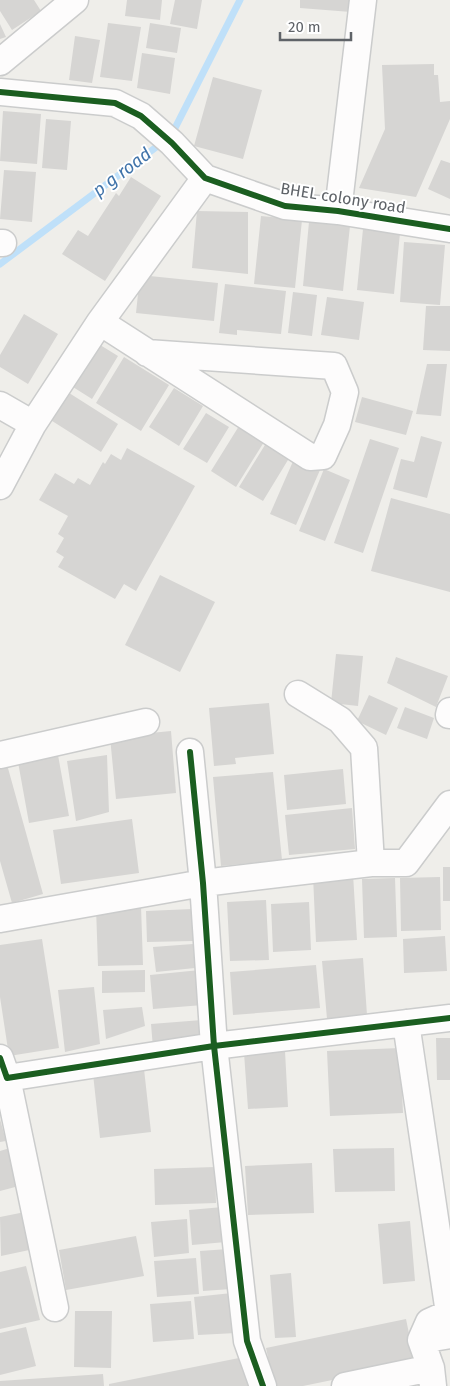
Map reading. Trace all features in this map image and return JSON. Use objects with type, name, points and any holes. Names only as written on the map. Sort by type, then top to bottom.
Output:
[{"type":"street","points":[[0,62],[76,0]]},
{"type":"street","points":[[338,211],[364,0]]},
{"type":"street","points":[[0,92],[115,103],[141,116],[172,143],[205,178],[100,322],[33,424],[0,486]]},
{"type":"street","name":"BHEL colony road","points":[[205,178],[285,206],[338,211],[450,229]]},
{"type":"street","points":[[100,322],[147,352],[310,456],[323,456],[337,425],[345,392],[334,366],[147,352]]},
{"type":"street","points":[[0,405],[33,424]]},
{"type":"street","points":[[298,694],[340,720],[364,748],[372,863]]},
{"type":"street","points":[[0,755],[146,722]]},
{"type":"street","points":[[190,752],[203,883],[214,1046],[247,1341],[263,1386]]},
{"type":"street","points":[[0,919],[203,883],[372,863],[406,864],[450,804]]},
{"type":"street","points":[[55,1308],[4,1068],[214,1046],[450,1018]]},
{"type":"street","points":[[345,1386],[432,1377],[421,1340],[429,1322],[449,1312],[406,1023]]},
{"type":"street","points":[[421,1340],[450,1335]]},
{"type":"building","points":[[0,0],[34,0],[41,11],[12,30],[0,11]]},
{"type":"building","points":[[127,0],[162,0],[160,20],[125,16]]},
{"type":"building","points":[[175,0],[202,0],[197,29],[170,24]]},
{"type":"building","points":[[300,0],[351,0],[351,12],[300,8]]},
{"type":"building","points":[[108,23],[141,27],[132,81],[100,77]]},
{"type":"building","points":[[150,23],[181,28],[177,53],[146,48]]},
{"type":"building","points":[[0,24],[6,37],[0,39]]},
{"type":"building","points":[[75,36],[100,40],[92,83],[69,80]]},
{"type":"building","points":[[142,53],[175,58],[170,94],[137,88]]},
{"type":"building","points":[[434,64],[434,75],[438,75],[440,102],[450,101],[450,119],[416,197],[359,188],[385,129],[382,65]]},
{"type":"building","points":[[213,77],[262,90],[243,159],[194,146]]},
{"type":"building","points":[[3,111],[41,114],[37,164],[0,161]]},
{"type":"building","points":[[46,119],[71,121],[67,170],[42,168]]},
{"type":"building","points":[[441,160],[450,163],[450,199],[428,189]]},
{"type":"building","points":[[4,170],[36,172],[32,222],[0,219]]},
{"type":"building","points":[[131,177],[161,196],[105,281],[62,254],[78,230],[88,236],[116,193],[119,196]]},
{"type":"building","points":[[197,211],[248,212],[248,274],[192,268]]},
{"type":"building","points":[[261,216],[302,220],[295,288],[254,284]]},
{"type":"building","points":[[309,222],[350,226],[343,291],[303,286]]},
{"type":"building","points":[[363,229],[400,233],[394,294],[357,290]]},
{"type":"building","points":[[404,242],[445,245],[440,305],[400,302]]},
{"type":"building","points":[[140,275],[218,283],[214,321],[136,313]]},
{"type":"building","points":[[225,284],[286,291],[281,334],[237,330],[237,335],[219,333]]},
{"type":"building","points":[[293,292],[317,295],[312,336],[288,333]]},
{"type":"building","points":[[327,297],[364,302],[359,340],[321,335]]},
{"type":"building","points":[[426,306],[450,306],[450,351],[423,350]]},
{"type":"building","points":[[24,314],[58,334],[28,384],[0,367],[0,355]]},
{"type":"building","points":[[92,340],[118,356],[92,399],[65,382]]},
{"type":"building","points":[[124,357],[169,385],[141,431],[96,403]]},
{"type":"building","points":[[427,364],[447,364],[441,416],[416,414]]},
{"type":"building","points":[[174,388],[203,406],[179,446],[149,427]]},
{"type":"building","points":[[66,391],[118,424],[101,452],[49,419]]},
{"type":"building","points":[[362,397],[413,411],[406,435],[355,422]]},
{"type":"building","points":[[206,413],[229,427],[207,463],[183,449]]},
{"type":"building","points":[[239,426],[264,442],[236,487],[211,471]]},
{"type":"building","points":[[421,436],[442,442],[427,498],[393,489],[401,459],[414,462]]},
{"type":"building","points":[[370,439],[399,448],[363,553],[334,543]]},
{"type":"building","points":[[268,440],[291,455],[263,501],[239,487]]},
{"type":"building","points":[[127,448],[195,486],[136,591],[124,584],[115,599],[58,567],[64,557],[56,552],[64,538],[58,534],[68,516],[39,500],[55,473],[74,484],[78,478],[90,485],[103,462],[105,464],[111,454],[121,460]]},
{"type":"building","points":[[294,459],[320,470],[296,525],[270,514]]},
{"type":"building","points":[[324,469],[350,480],[325,541],[299,531]]},
{"type":"building","points":[[391,498],[450,514],[450,592],[371,571]]},
{"type":"building","points":[[160,575],[215,602],[180,672],[125,645]]},
{"type":"building","points":[[336,654],[363,656],[358,706],[331,703]]},
{"type":"building","points":[[396,657],[448,676],[436,707],[387,683]]},
{"type":"building","points":[[369,695],[398,708],[386,735],[357,721]]},
{"type":"building","points":[[269,703],[274,754],[235,758],[236,764],[214,766],[209,708]]},
{"type":"building","points":[[405,707],[434,718],[427,739],[397,728]]},
{"type":"building","points":[[171,731],[176,793],[116,799],[110,737]]},
{"type":"building","points":[[58,755],[69,816],[29,823],[18,762]]},
{"type":"building","points":[[107,755],[109,812],[76,821],[67,761]]},
{"type":"building","points":[[6,761],[43,894],[12,903],[0,861],[0,762]]},
{"type":"building","points":[[343,769],[346,804],[287,810],[284,775]]},
{"type":"building","points":[[273,772],[282,860],[221,866],[213,777]]},
{"type":"building","points":[[352,808],[355,849],[289,855],[285,815]]},
{"type":"building","points":[[132,819],[139,873],[61,884],[53,830]]},
{"type":"building","points":[[443,867],[450,867],[450,901],[443,901]]},
{"type":"building","points":[[353,874],[357,940],[316,942],[313,876]]},
{"type":"building","points":[[440,877],[441,930],[401,931],[400,878]]},
{"type":"building","points":[[395,878],[397,937],[364,938],[362,879]]},
{"type":"building","points":[[266,900],[269,960],[230,961],[227,902]]},
{"type":"building","points":[[309,902],[311,950],[273,952],[271,904]]},
{"type":"building","points":[[141,906],[143,965],[98,966],[96,907]]},
{"type":"building","points":[[192,909],[193,941],[147,942],[146,911]]},
{"type":"building","points":[[445,936],[447,971],[404,973],[403,939]]},
{"type":"building","points":[[42,939],[59,1048],[9,1056],[0,997],[0,945]]},
{"type":"building","points":[[193,944],[195,968],[156,972],[153,947]]},
{"type":"building","points":[[363,958],[367,1015],[327,1019],[322,961]]},
{"type":"building","points":[[316,965],[320,1008],[233,1015],[230,972]]},
{"type":"building","points":[[145,970],[145,992],[102,993],[102,971]]},
{"type":"building","points":[[200,970],[203,1005],[153,1009],[150,975]]},
{"type":"building","points":[[94,987],[100,1044],[65,1052],[58,990]]},
{"type":"building","points":[[142,1007],[145,1026],[106,1039],[103,1010]]},
{"type":"building","points":[[202,1020],[204,1043],[153,1048],[151,1024]]},
{"type":"building","points":[[436,1038],[450,1038],[450,1080],[437,1080]]},
{"type":"building","points":[[400,1048],[403,1113],[330,1116],[327,1051]]},
{"type":"building","points":[[285,1051],[288,1107],[248,1109],[244,1053]]},
{"type":"building","points":[[144,1069],[151,1132],[100,1138],[93,1074]]},
{"type":"building","points":[[0,1119],[6,1141],[0,1142]]},
{"type":"building","points":[[10,1148],[19,1186],[0,1191],[0,1151]]},
{"type":"building","points":[[394,1148],[395,1191],[335,1192],[333,1149]]},
{"type":"building","points":[[312,1163],[314,1213],[248,1215],[245,1166]]},
{"type":"building","points":[[215,1167],[216,1203],[155,1205],[154,1169]]},
{"type":"building","points":[[223,1207],[226,1242],[192,1245],[189,1210]]},
{"type":"building","points":[[25,1212],[34,1249],[1,1256],[0,1217]]},
{"type":"building","points":[[187,1219],[189,1253],[154,1257],[151,1222]]},
{"type":"building","points":[[410,1221],[415,1281],[383,1284],[378,1224]]},
{"type":"building","points":[[136,1236],[144,1276],[66,1290],[59,1250]]},
{"type":"building","points":[[228,1249],[231,1289],[203,1291],[200,1251]]},
{"type":"building","points":[[196,1258],[199,1294],[157,1297],[154,1261]]},
{"type":"building","points":[[26,1266],[40,1320],[0,1329],[0,1272]]},
{"type":"building","points":[[291,1273],[296,1337],[275,1338],[270,1275]]},
{"type":"building","points":[[232,1293],[236,1333],[198,1335],[194,1297]]},
{"type":"building","points":[[191,1301],[194,1339],[153,1342],[150,1304]]},
{"type":"building","points":[[75,1311],[112,1311],[111,1368],[74,1367]]},
{"type":"building","points":[[406,1319],[415,1363],[303,1386],[274,1386],[266,1348]]},
{"type":"building","points":[[26,1327],[36,1366],[0,1375],[0,1333]]},
{"type":"building","points":[[249,1356],[255,1386],[109,1386],[109,1384]]},
{"type":"building","points":[[103,1374],[104,1386],[0,1386],[0,1381]]},
{"type":"waterway","name":"p g road","points":[[0,264],[171,136],[240,0]]},
{"type":"cycle path","points":[[0,92],[115,103],[141,116],[172,143],[205,178],[285,206],[338,211],[450,229]]},
{"type":"cycle path","points":[[190,752],[203,883],[214,1046],[450,1018]]},
{"type":"cycle path","points":[[0,1058],[7,1078],[214,1046],[247,1341],[263,1386]]}]
